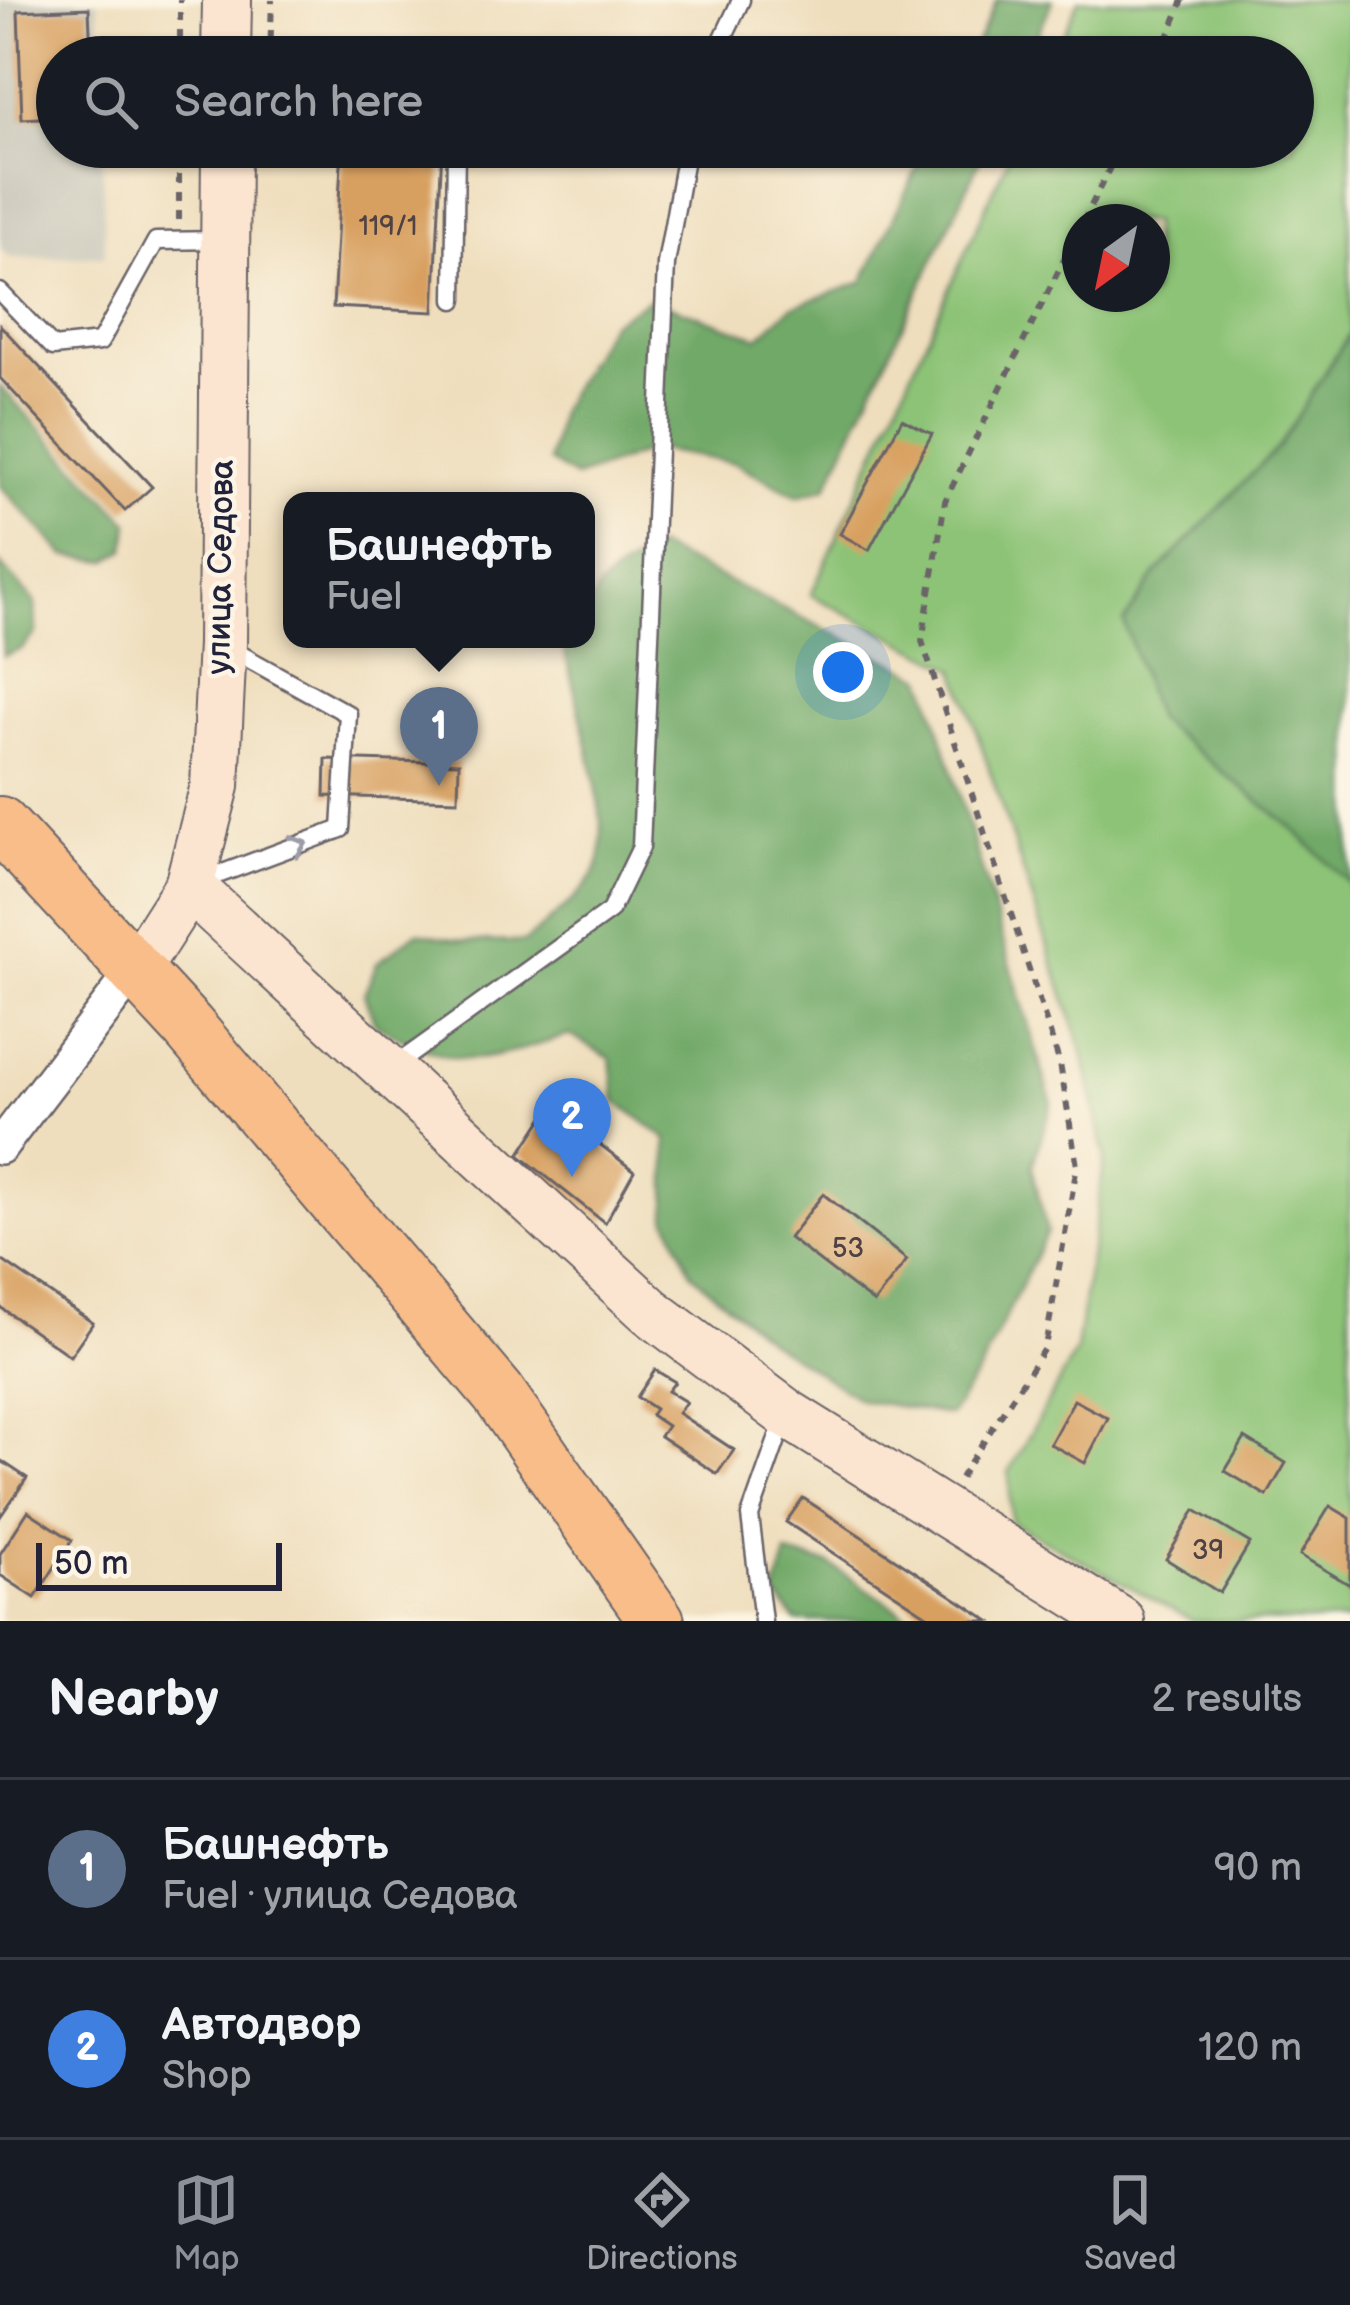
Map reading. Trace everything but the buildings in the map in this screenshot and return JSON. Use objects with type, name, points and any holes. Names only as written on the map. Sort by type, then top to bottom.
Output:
[{"type":"main road","points":[[0,824],[136,969],[498,1393],[657,1621]]},
{"type":"street","points":[[226,36],[227,0]]},
{"type":"street","name":"улица Седова","points":[[136,969],[189,886],[215,786],[222,644],[202,241],[208,168]]},
{"type":"street","points":[[189,886],[650,1311],[786,1413],[1120,1621]]},
{"type":"street","points":[[0,1147],[136,969]]},
{"type":"lane","points":[[724,36],[741,0]]},
{"type":"lane","points":[[454,300],[456,168]]},
{"type":"lane","points":[[388,1070],[610,911],[641,847],[666,264],[683,168]]},
{"type":"lane","points":[[0,292],[52,347],[100,342],[156,242],[202,241]]},
{"type":"lane","points":[[189,886],[340,829],[348,714],[222,644]]},
{"type":"lane","points":[[763,1621],[750,1516],[786,1413]]},
{"type":"path","points":[[180,0],[180,36]]},
{"type":"path","points":[[271,36],[272,0]]},
{"type":"path","points":[[1169,36],[1184,0]]},
{"type":"path","points":[[202,241],[208,168]]},
{"type":"path","points":[[1092,204],[1110,168]]},
{"type":"path","points":[[939,1511],[1045,1347],[1077,1166],[1060,1064],[922,641],[945,501],[1062,264]]},
{"type":"shaded area","points":[[0,0],[98,0],[99,36],[36,36],[36,168],[103,168],[105,256],[10,258],[0,248]]},
{"type":"green space","points":[[997,0],[1053,0],[1037,36],[980,36]]},
{"type":"green space","points":[[1079,0],[1350,0],[1350,333],[1279,446],[1156,574],[1124,622],[1290,826],[1350,884],[1350,1621],[1193,1621],[1011,1522],[1009,1472],[1076,1351],[1105,1157],[1082,1049],[956,669],[811,595],[1004,168],[1314,168],[1314,36],[1063,36]]},
{"type":"green space","points":[[917,168],[976,168],[827,487],[798,496],[735,463],[654,449],[575,478],[549,461],[560,408],[610,323],[650,299],[758,337],[792,307],[863,282]]},
{"type":"green space","points":[[1350,333],[1350,884],[1290,826],[1156,719],[1124,622],[1156,574],[1279,446]]},
{"type":"green space","points":[[0,386],[129,523],[126,549],[107,561],[66,556],[0,486]]},
{"type":"green space","points":[[657,547],[924,677],[1052,1103],[1032,1166],[1047,1232],[980,1370],[950,1415],[861,1400],[771,1342],[692,1274],[667,1217],[667,1139],[616,1101],[611,1059],[570,1035],[491,1057],[451,1057],[375,1024],[364,994],[377,963],[417,932],[463,941],[525,942],[568,905],[595,872],[602,841],[600,815],[564,648],[595,648],[595,596],[615,574]]},
{"type":"green space","points":[[0,564],[35,602],[36,633],[22,649],[3,656]]},
{"type":"green space","points":[[787,1554],[829,1564],[915,1621],[796,1621],[775,1594]]},
{"type":"place","name":"Башнефть","points":[[439,786]]},
{"type":"place","name":"Автодвор","points":[[572,1177]]}]
